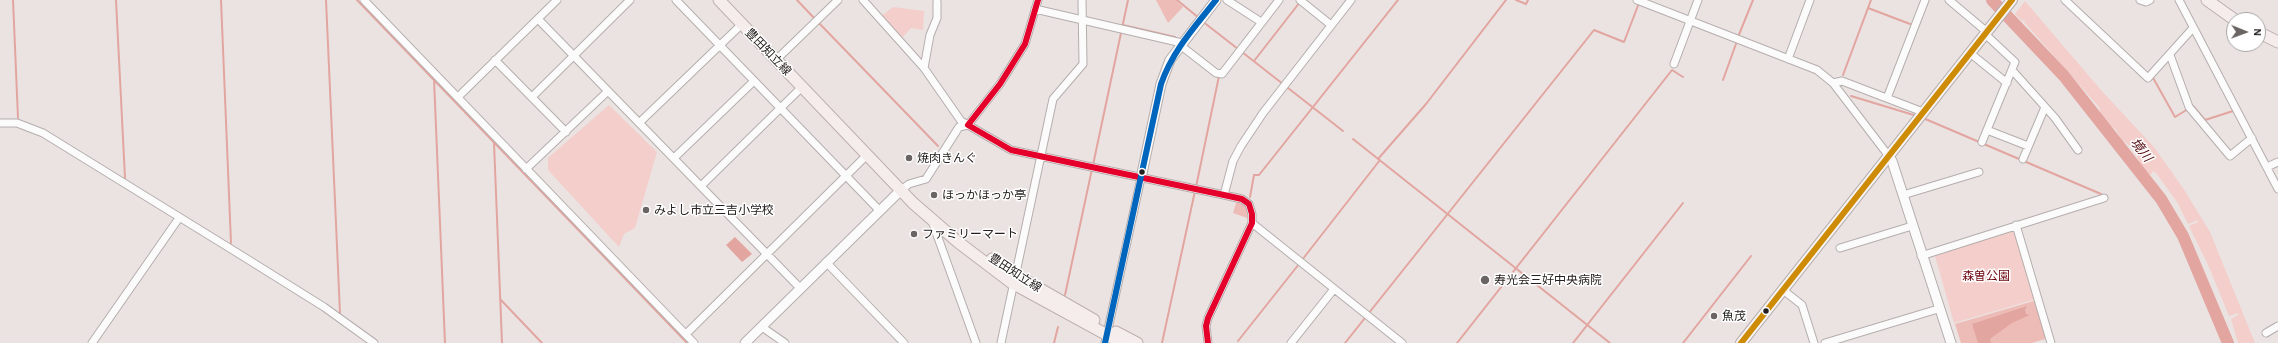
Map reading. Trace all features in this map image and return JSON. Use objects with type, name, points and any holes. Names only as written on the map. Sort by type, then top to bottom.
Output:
[{"type":"main road","name":"豊田知立線","points":[[719,0],[912,203],[932,220],[1013,278],[1122,343]]},
{"type":"main road","points":[[1741,343],[1888,155],[2012,0]]},
{"type":"main road","points":[[2207,0],[2226,14]]},
{"type":"main road","points":[[2266,36],[2278,42]]},
{"type":"main road","name":"豊田知立線","points":[[901,190],[916,199],[1013,278]]},
{"type":"main road","name":"豊田知立線","points":[[1107,335],[1137,343]]},
{"type":"street","points":[[364,0],[694,343]]},
{"type":"street","points":[[458,97],[557,0]]},
{"type":"street","points":[[533,96],[630,0]]},
{"type":"street","points":[[676,0],[880,210]]},
{"type":"street","points":[[776,60],[838,0]]},
{"type":"street","points":[[863,0],[924,68],[961,121],[1011,150],[1242,199],[1249,204],[1252,214],[1252,223],[1208,318],[1206,326],[1208,343]]},
{"type":"street","points":[[745,343],[901,190],[909,184],[926,178],[959,127],[968,124],[1011,67],[1025,44],[1038,0]]},
{"type":"street","points":[[1000,343],[1053,99],[1083,64],[1082,0]]},
{"type":"street","points":[[1107,335],[1161,84],[1170,60],[1216,0]]},
{"type":"street","points":[[1227,0],[1261,22]]},
{"type":"street","points":[[1035,10],[1181,44],[1216,73],[1222,74],[1279,0]]},
{"type":"street","points":[[1300,0],[1331,25]]},
{"type":"street","points":[[1224,195],[1233,161],[1262,113],[1351,0]]},
{"type":"street","points":[[1637,0],[1817,70],[1833,83],[1888,155],[1904,195],[1921,256],[1950,343]]},
{"type":"street","points":[[1674,64],[1698,0]]},
{"type":"street","points":[[1788,59],[1810,0]]},
{"type":"street","points":[[1887,98],[1925,0]]},
{"type":"street","points":[[1949,0],[1986,32],[2015,62],[1982,142]]},
{"type":"street","points":[[2064,0],[2148,78],[2193,28]]},
{"type":"street","points":[[2140,0],[2146,2],[2150,0]]},
{"type":"street","points":[[2179,0],[2278,189]]},
{"type":"street","points":[[924,68],[930,35],[937,18],[937,2]]},
{"type":"street","points":[[538,19],[800,288]]},
{"type":"street","points":[[639,123],[742,24]]},
{"type":"street","points":[[1970,53],[2006,83]]},
{"type":"street","points":[[2170,55],[2189,107],[2230,156],[2252,138]]},
{"type":"street","points":[[495,60],[533,96],[566,132]]},
{"type":"street","points":[[2012,70],[2045,107],[2078,150]]},
{"type":"street","points":[[674,158],[754,81]]},
{"type":"street","points":[[1833,83],[1842,81],[1923,112]]},
{"type":"street","points":[[701,186],[802,87]]},
{"type":"street","points":[[526,169],[608,90]]},
{"type":"street","points":[[2023,159],[2045,107]]},
{"type":"street","points":[[0,123],[17,123],[37,130],[324,307],[374,343]]},
{"type":"street","points":[[1987,130],[2028,146]]},
{"type":"street","points":[[686,334],[867,155]]},
{"type":"street","points":[[2267,168],[2278,162]]},
{"type":"street","points":[[1904,195],[1978,172]]},
{"type":"street","points":[[1921,256],[2104,198]]},
{"type":"street","points":[[92,343],[179,218]]},
{"type":"street","points":[[932,220],[938,242],[976,343]]},
{"type":"street","points":[[1252,223],[1402,343]]},
{"type":"street","points":[[2016,225],[2051,343]]},
{"type":"street","points":[[1840,248],[1912,226]]},
{"type":"street","points":[[826,262],[904,343]]},
{"type":"street","points":[[1291,343],[1334,289]]},
{"type":"street","points":[[1783,290],[1802,305],[1814,343]]},
{"type":"street","points":[[1825,343],[1938,309]]},
{"type":"street","points":[[2266,333],[2278,326]]},
{"type":"street","points":[[762,327],[786,343]]},
{"type":"green space","points":[[2025,1],[2100,89],[2154,147],[2183,188],[2210,232],[2255,343],[2238,343],[2231,319],[2238,315],[2238,313],[2229,316],[2209,267],[2189,226],[2198,222],[2198,220],[2188,224],[2177,202],[2156,173],[2153,171],[2151,175],[2143,169],[2133,148],[2122,140],[2116,130],[2102,118],[2099,107],[2024,22],[2025,19],[2022,21],[2015,14]]},
{"type":"green space","points":[[893,7],[924,11],[923,30],[911,28],[901,39],[880,17]]},
{"type":"green space","points":[[609,105],[657,152],[635,228],[624,234],[619,247],[548,170],[548,158]]},
{"type":"green space","name":"森曽公園","points":[[2012,231],[2016,235],[2036,299],[1954,323],[1935,256],[1937,254]]},
{"type":"shaded area","points":[[1156,0],[1176,0],[1183,7],[1168,23]]},
{"type":"shaded area","points":[[1237,200],[1245,203],[1250,219],[1233,213]]},
{"type":"shaded area","points":[[735,237],[752,254],[742,262],[726,245]]},
{"type":"shaded area","points":[[2037,300],[2048,338],[2032,343],[1961,343],[1955,324]]},
{"type":"shaded area","points":[[2027,306],[2025,310],[2026,314],[2030,315],[2012,323],[1990,339],[1991,343],[1978,343],[1972,324]]},
{"type":"waterway","points":[[13,0],[18,118]]},
{"type":"waterway","points":[[116,0],[125,178]]},
{"type":"waterway","points":[[221,0],[231,243]]},
{"type":"waterway","points":[[326,0],[340,313]]},
{"type":"waterway","points":[[357,0],[687,343]]},
{"type":"waterway","points":[[797,0],[815,19]]},
{"type":"waterway","points":[[1093,165],[1128,0]]},
{"type":"waterway","points":[[1177,0],[1199,18]]},
{"type":"waterway","points":[[1250,197],[1254,175],[1259,175],[1398,0]]},
{"type":"waterway","points":[[1378,159],[1426,104],[1506,0]]},
{"type":"waterway","points":[[1516,0],[1526,4],[1528,0]]},
{"type":"waterway","points":[[1738,37],[1753,0]]},
{"type":"waterway","points":[[1843,75],[1871,0]]},
{"type":"waterway","name":"境川","points":[[1992,0],[2064,76],[2161,199],[2183,236],[2228,343]]},
{"type":"waterway","points":[[1254,61],[1300,2]]},
{"type":"waterway","points":[[1345,343],[1594,30],[1624,42],[1639,3]]},
{"type":"waterway","points":[[1868,8],[1910,24]]},
{"type":"waterway","points":[[1202,21],[1238,49]]},
{"type":"waterway","points":[[818,22],[938,146]]},
{"type":"waterway","points":[[1123,25],[1175,37]]},
{"type":"waterway","points":[[1723,80],[1737,41]]},
{"type":"waterway","points":[[1242,52],[1343,131]]},
{"type":"waterway","points":[[1457,343],[1672,70],[1683,77]]},
{"type":"waterway","points":[[1196,187],[1219,76]]},
{"type":"waterway","points":[[2152,76],[2175,117],[2193,106],[2205,120],[2233,111]]},
{"type":"waterway","points":[[434,79],[445,343]]},
{"type":"waterway","points":[[1851,96],[1917,116]]},
{"type":"waterway","points":[[1923,118],[2101,194]]},
{"type":"waterway","points":[[1353,139],[1610,343]]},
{"type":"waterway","points":[[494,143],[502,343]]},
{"type":"waterway","points":[[1302,260],[1380,160]]},
{"type":"waterway","points":[[1065,295],[1092,169]]},
{"type":"waterway","points":[[1162,343],[1195,191]]},
{"type":"waterway","points":[[1573,343],[1683,203]]},
{"type":"waterway","points":[[1683,343],[1751,256]]},
{"type":"waterway","points":[[1238,341],[1299,264]]},
{"type":"waterway","points":[[500,299],[542,343]]},
{"type":"waterway","points":[[1054,343],[1058,327]]},
{"type":"transit line","points":[[1038,0],[1025,44],[1000,84],[968,125],[1011,150],[1242,199],[1249,204],[1252,214],[1252,223],[1208,318],[1206,326],[1208,343]]},
{"type":"transit line","points":[[1105,343],[1161,84],[1178,50],[1216,0]]},
{"type":"transit line","points":[[1741,343],[2012,0]]},
{"type":"place","name":"焼肉きんぐ","points":[[909,158]]},
{"type":"place","name":"ほっかほっか亭","points":[[934,195]]},
{"type":"place","name":"みよし市立三吉小学校","points":[[646,210]]},
{"type":"place","name":"ファミリーマート","points":[[914,234]]},
{"type":"place","name":"寿光会三好中央病院","points":[[1485,280]]},
{"type":"place","name":"魚茂","points":[[1714,316]]}]
